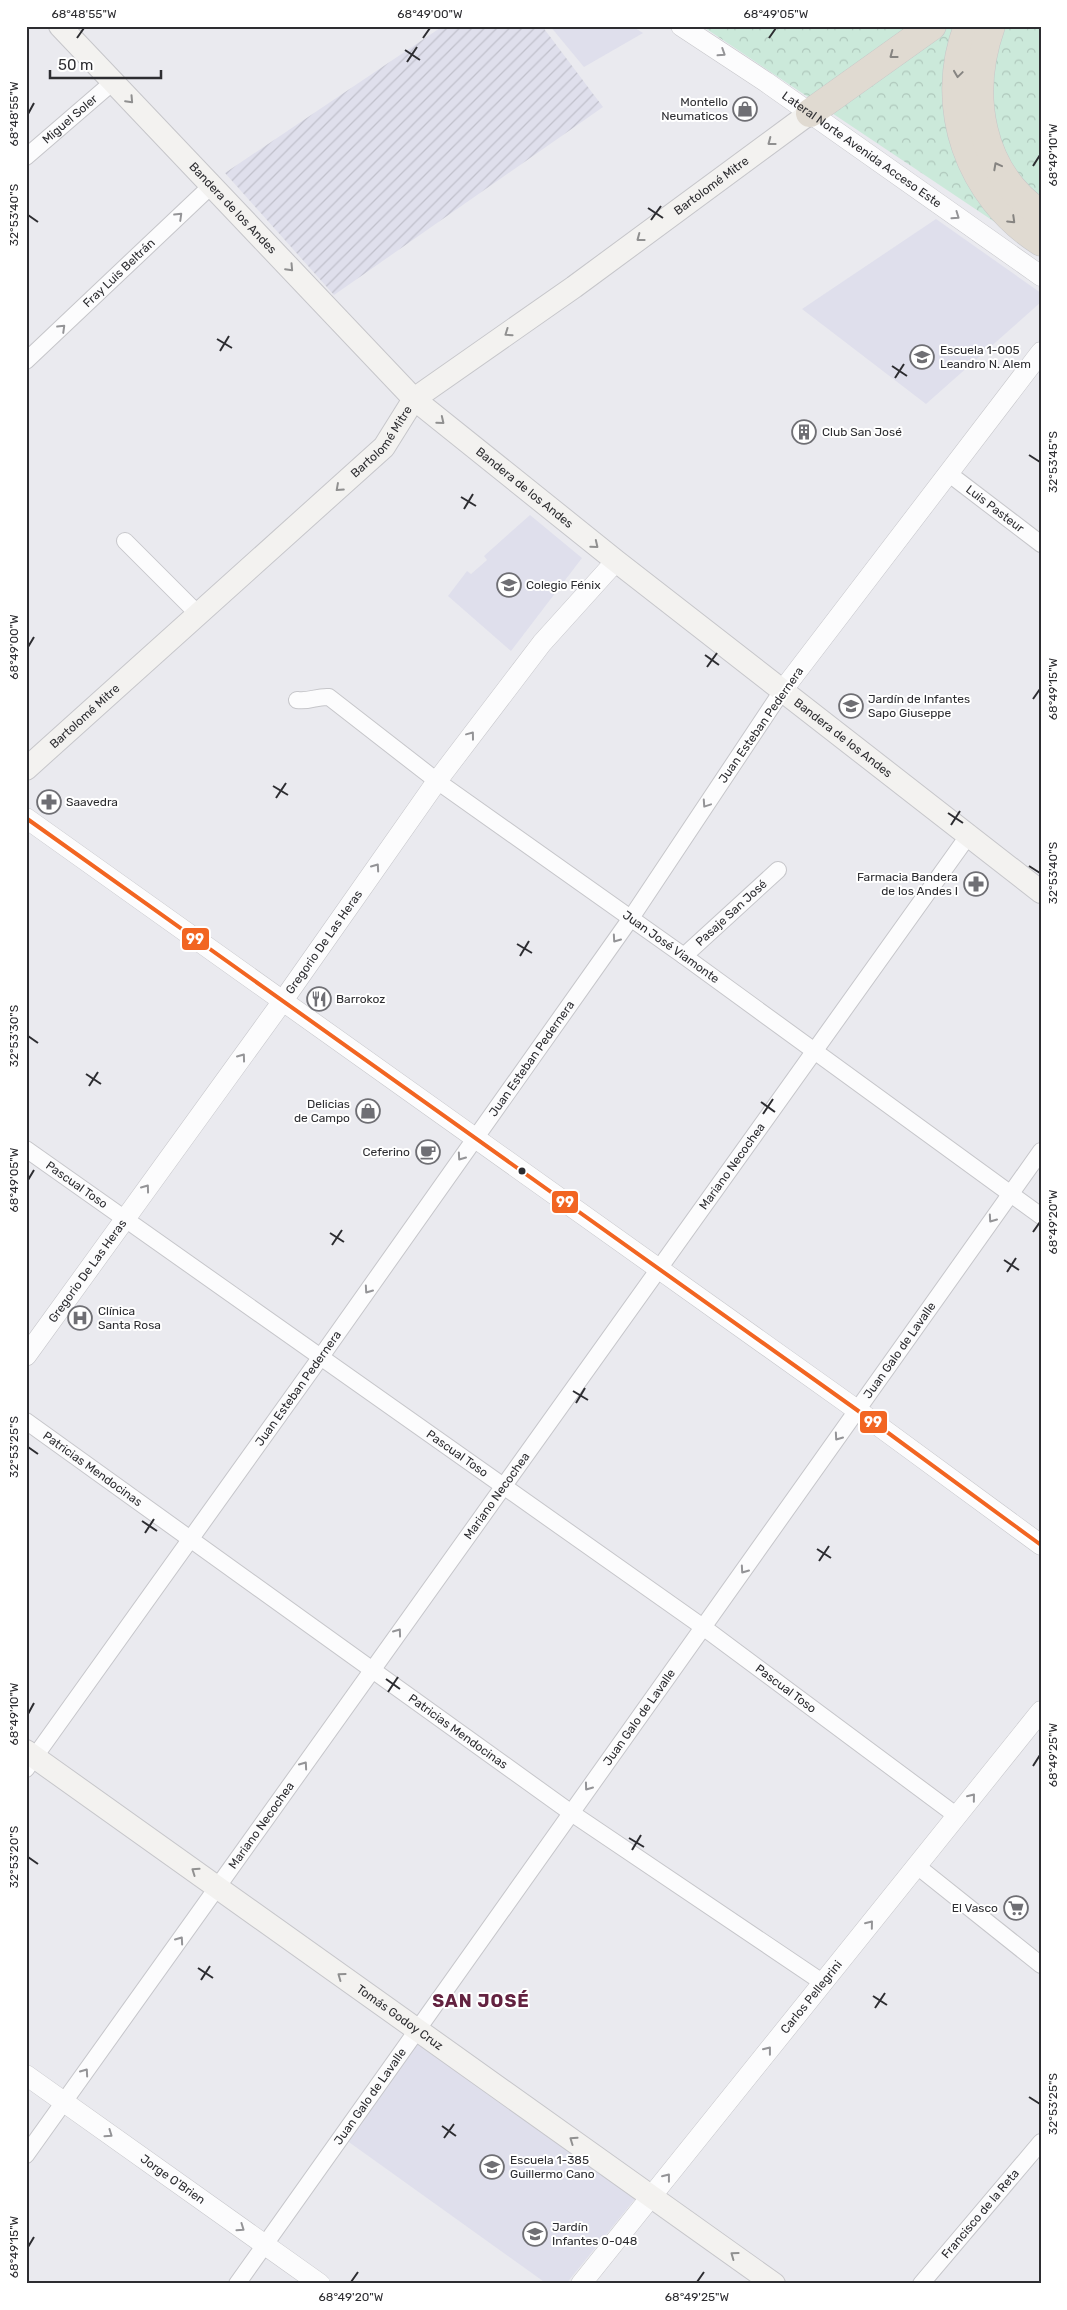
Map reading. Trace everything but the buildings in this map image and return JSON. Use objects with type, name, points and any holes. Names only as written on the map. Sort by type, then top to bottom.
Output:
[{"type":"highway","points":[[810,113],[932,26]]},
{"type":"highway","points":[[968,26],[960,55],[956,83],[958,119],[965,148],[978,176],[990,195],[1019,227],[1041,242]]},
{"type":"highway","points":[[991,26],[980,71],[978,92],[984,134],[991,155],[1003,177],[1020,198],[1041,214]]},
{"type":"main road","name":"Bandera de los Andes","points":[[60,26],[414,399],[616,562],[1041,892]]},
{"type":"main road","name":"Bartolomé Mitre","points":[[26,768],[199,615],[384,447],[414,399],[574,287],[810,113]]},
{"type":"main road","name":"Tomás Godoy Cruz","points":[[29,1759],[217,1887],[774,2284]]},
{"type":"street","name":"Lateral Norte Avenida Acceso Este","points":[[681,26],[810,113],[1041,276]]},
{"type":"street","name":"Miguel Soler","points":[[26,157],[113,82]]},
{"type":"street","name":"Fray Luis Beltrán","points":[[26,361],[212,185]]},
{"type":"street","name":"Juan Esteban Pedernera","points":[[29,1759],[191,1539],[631,918],[782,691],[1041,352]]},
{"type":"street","name":"Luis Pasteur","points":[[948,473],[1041,544]]},
{"type":"street","points":[[125,541],[199,615]]},
{"type":"street","name":"Gregorio De Las Heras","points":[[26,1356],[282,1002],[437,781],[542,643],[616,562]]},
{"type":"street","name":"Juan José Viamonte","points":[[296,700],[307,702],[319,696],[329,697],[437,781],[684,956],[1041,1216]]},
{"type":"street","points":[[26,818],[857,1410],[1041,1545]]},
{"type":"street","name":"Mariano Necochea","points":[[26,2155],[968,836]]},
{"type":"street","name":"Pasaje San José","points":[[684,956],[778,870]]},
{"type":"street","name":"Pascual Toso","points":[[26,1149],[502,1488],[703,1627],[956,1816]]},
{"type":"street","name":"Juan Galo de Lavalle","points":[[237,2284],[570,1812],[1041,1151]]},
{"type":"street","name":"Patricias Mendocinas","points":[[26,1421],[570,1812],[822,1982]]},
{"type":"street","name":"Carlos Pellegrini","points":[[581,2284],[1041,1711]]},
{"type":"street","points":[[917,1866],[1041,1965]]},
{"type":"street","name":"Jorge O'Brien","points":[[26,2075],[320,2284]]},
{"type":"street","name":"Francisco de la Reta","points":[[921,2284],[1041,2142]]},
{"type":"shaded area","points":[[443,26],[542,26],[603,107],[334,295],[225,173]]},
{"type":"shaded area","points":[[550,26],[632,26],[643,33],[584,67]]},
{"type":"shaded area","name":"Escuela 1-005 Leandro N. Alem","points":[[936,219],[1041,293],[1041,302],[926,404],[802,309]]},
{"type":"shaded area","name":"Colegio Fénix","points":[[530,515],[582,558],[511,651],[448,596],[467,571],[471,574],[487,560],[484,556]]},
{"type":"shaded area","name":"Escuela 1-385 Guillermo Cano","points":[[419,2040],[639,2194],[566,2284],[547,2284],[346,2140]]},
{"type":"green space","points":[[702,26],[1041,26],[1041,253]]},
{"type":"transit line","name":"99","points":[[26,818],[857,1410],[1041,1545]]},
{"type":"place","name":"Montello Neumaticos","points":[[745,109]]},
{"type":"place","name":"Escuela 1-005 Leandro N. Alem","points":[[922,357]]},
{"type":"place","name":"Club San José","points":[[804,432]]},
{"type":"place","name":"Colegio Fénix","points":[[509,585]]},
{"type":"place","name":"Jardín de Infantes Sapo Giuseppe","points":[[851,706]]},
{"type":"place","name":"Saavedra","points":[[49,802]]},
{"type":"place","name":"Farmacia Bandera de los Andes I","points":[[976,884]]},
{"type":"place","name":"Barrokoz","points":[[319,999]]},
{"type":"place","name":"Delicias de Campo","points":[[368,1111]]},
{"type":"place","name":"Ceferino","points":[[428,1152]]},
{"type":"place","name":"Clínica Santa Rosa","points":[[80,1318]]},
{"type":"place","name":"El Vasco","points":[[1016,1908]]},
{"type":"place","name":"Escuela 1-385 Guillermo Cano","points":[[492,2167]]},
{"type":"place","name":"Jardín Infantes 0-048","points":[[535,2234]]},
{"type":"district","name":"SAN JOSÉ","points":[[481,2001]]}]
